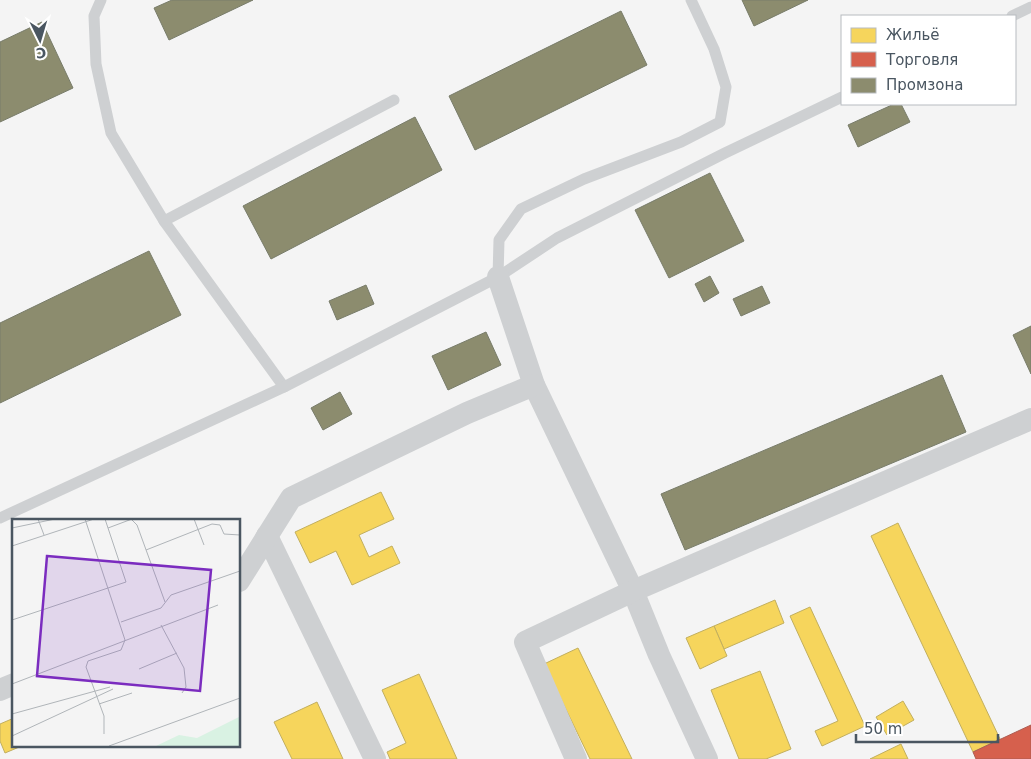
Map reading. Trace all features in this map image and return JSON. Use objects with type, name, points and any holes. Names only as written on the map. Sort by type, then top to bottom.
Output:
[{"type":"street","points":[[498,277],[534,385],[633,591],[659,655],[707,759]]},
{"type":"street","points":[[240,579],[291,498],[467,413],[534,385]]},
{"type":"street","points":[[576,759],[525,642],[633,591],[1031,420]]},
{"type":"street","points":[[267,536],[375,759]]},
{"type":"street","points":[[0,690],[12,685]]},
{"type":"lane","points":[[101,0],[94,16],[96,64],[111,133],[164,221],[284,387]]},
{"type":"lane","points":[[498,277],[499,240],[521,208],[584,179],[681,142],[720,122],[726,87],[714,50],[691,0]]},
{"type":"lane","points":[[1014,15],[1031,7]]},
{"type":"lane","points":[[0,518],[284,387],[498,277],[557,238],[725,153],[841,97]]},
{"type":"lane","points":[[164,221],[394,100]]},
{"type":"building: Жильё","points":[[381,492],[394,519],[359,535],[369,557],[392,546],[400,563],[352,585],[336,551],[310,563],[295,532]]},
{"type":"building: Жильё","points":[[898,523],[1000,739],[973,752],[871,536]]},
{"type":"building: Жильё","points":[[775,600],[784,623],[724,649],[714,626]]},
{"type":"building: Жильё","points":[[810,607],[865,726],[822,746],[815,731],[838,721],[790,616]]},
{"type":"building: Жильё","points":[[714,626],[727,656],[700,669],[686,638]]},
{"type":"building: Жильё","points":[[578,648],[632,759],[590,759],[544,664]]},
{"type":"building: Жильё","points":[[760,671],[791,749],[766,759],[739,759],[711,690]]},
{"type":"building: Жильё","points":[[419,674],[457,759],[390,759],[387,752],[406,743],[382,690]]},
{"type":"building: Жильё","points":[[903,701],[914,720],[887,735],[876,717]]},
{"type":"building: Жильё","points":[[317,702],[343,759],[292,759],[274,722]]},
{"type":"building: Жильё","points":[[12,719],[12,746],[22,746],[5,753],[0,741],[0,724]]},
{"type":"building: Жильё","points":[[901,744],[908,759],[870,759]]},
{"type":"building: Торговля","points":[[1031,725],[1031,759],[976,759],[973,752]]},
{"type":"building: Промзона","points":[[172,0],[253,0],[169,40],[154,8]]},
{"type":"building: Промзона","points":[[742,0],[808,0],[754,26]]},
{"type":"building: Промзона","points":[[621,11],[647,65],[475,150],[449,96]]},
{"type":"building: Промзона","points":[[42,22],[73,88],[0,122],[0,42]]},
{"type":"building: Промзона","points":[[892,105],[902,105],[910,122],[858,147],[848,125]]},
{"type":"building: Промзона","points":[[415,117],[442,170],[271,259],[243,206]]},
{"type":"building: Промзона","points":[[710,173],[744,241],[669,278],[635,210]]},
{"type":"building: Промзона","points":[[149,251],[181,315],[0,403],[0,323]]},
{"type":"building: Промзона","points":[[710,276],[719,293],[704,302],[695,284]]},
{"type":"building: Промзона","points":[[366,285],[374,304],[337,320],[329,301]]},
{"type":"building: Промзона","points":[[762,286],[770,303],[741,316],[733,299]]},
{"type":"building: Промзона","points":[[1031,326],[1031,374],[1013,335]]},
{"type":"building: Промзона","points":[[486,332],[501,365],[448,390],[432,356]]},
{"type":"building: Промзона","points":[[942,375],[966,432],[685,550],[661,494]]},
{"type":"building: Промзона","points":[[340,392],[352,414],[323,430],[311,408]]}]
